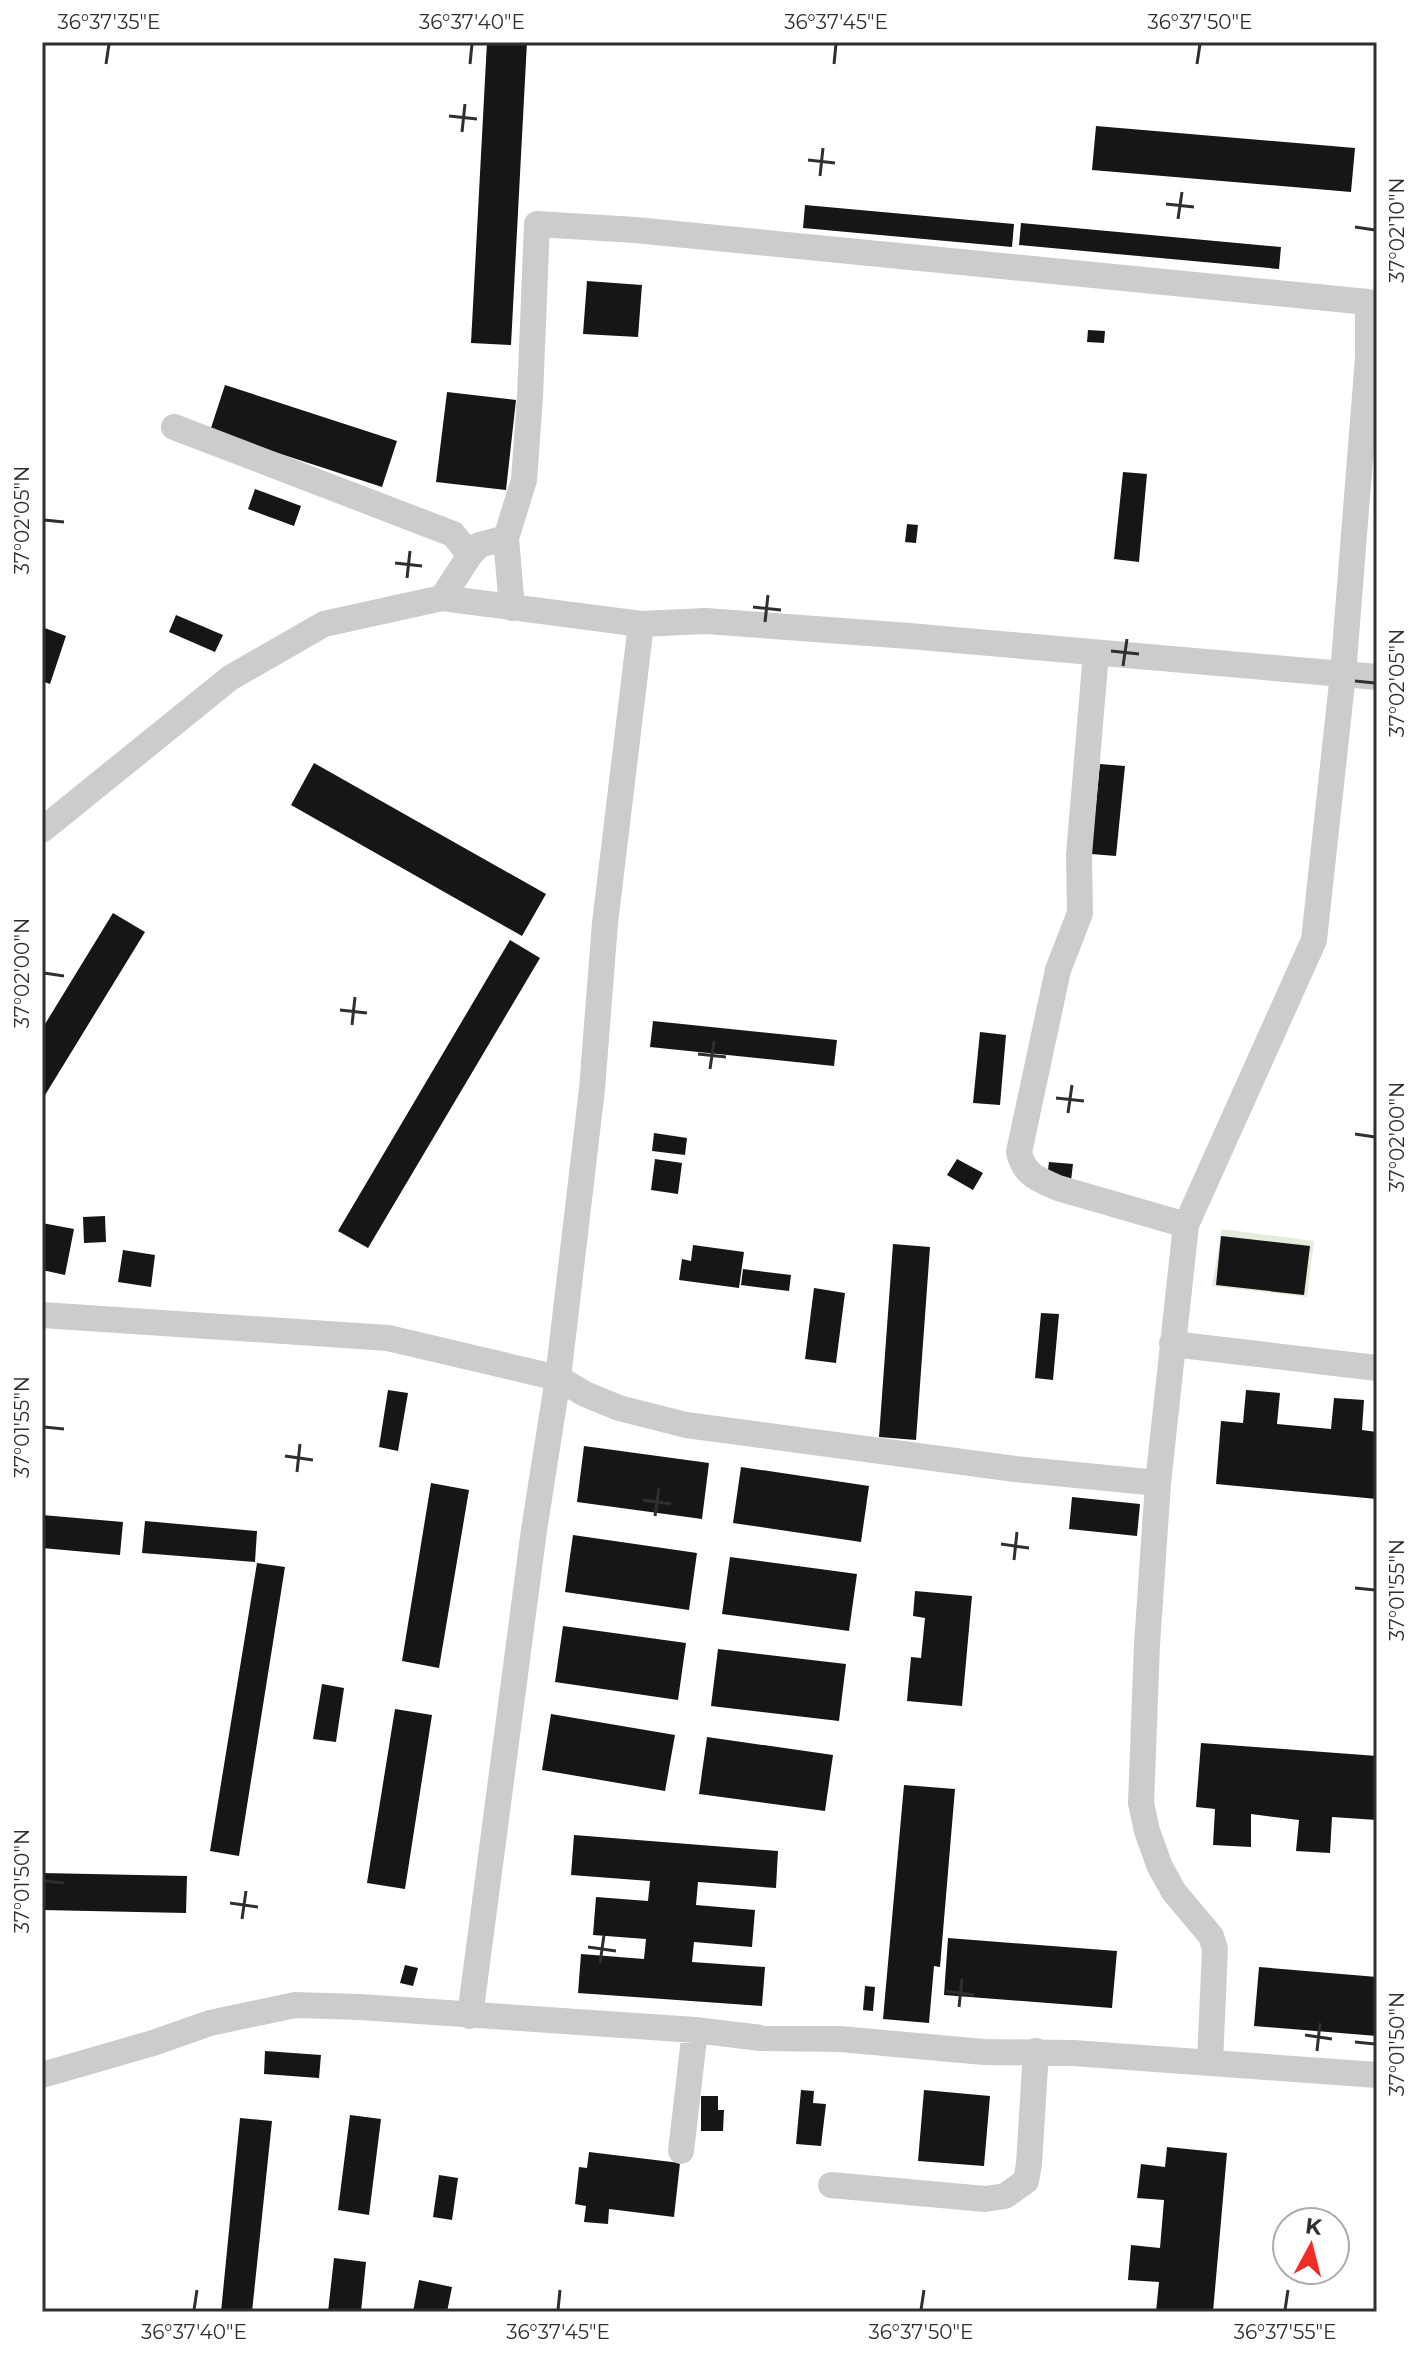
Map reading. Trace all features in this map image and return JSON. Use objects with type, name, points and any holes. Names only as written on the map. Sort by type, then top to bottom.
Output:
[{"type":"street","points":[[512,608],[506,538],[524,480],[537,224],[635,230],[1368,302],[1368,358],[1343,674],[1314,940],[1186,1225],[1158,1483],[1141,1803],[1160,1867],[1174,1892],[1211,1936],[1215,1949],[1210,2062]]},
{"type":"street","points":[[174,427],[453,534],[470,555]]},
{"type":"street","points":[[442,598],[479,545],[506,538]]},
{"type":"street","points":[[42,830],[230,678],[324,624],[442,598],[641,624],[706,621],[1377,677]]},
{"type":"street","points":[[470,2016],[534,1530],[558,1378],[592,1089],[605,923],[641,624]]},
{"type":"street","points":[[1096,653],[1079,855],[1080,913],[1058,970],[1019,1152],[1022,1165],[1039,1180],[1186,1225]]},
{"type":"street","points":[[42,1315],[388,1338],[558,1378],[585,1394],[619,1408],[686,1425],[1015,1469],[1158,1483]]},
{"type":"street","points":[[1172,1344],[1377,1368]]},
{"type":"street","points":[[42,2075],[210,2023],[295,2005],[695,2030],[761,2038],[840,2039],[984,2052],[1036,2051],[1377,2075]]},
{"type":"street","points":[[681,2151],[695,2030]]},
{"type":"street","points":[[831,2185],[985,2199],[1005,2196],[1026,2181],[1036,2051]]},
{"type":"green space","points":[[1222,1229],[1314,1241],[1307,1297],[1212,1286]]},
{"type":"building","points":[[487,42],[527,42],[511,345],[471,343]]},
{"type":"building","points":[[1096,126],[1355,148],[1351,192],[1092,170]]},
{"type":"building","points":[[805,205],[1014,224],[1012,247],[803,228]]},
{"type":"building","points":[[1021,223],[1281,247],[1279,269],[1019,245]]},
{"type":"building","points":[[587,281],[642,285],[638,337],[583,334]]},
{"type":"building","points":[[1088,330],[1105,331],[1104,343],[1087,342]]},
{"type":"building","points":[[225,385],[397,441],[382,487],[210,431]]},
{"type":"building","points":[[447,392],[516,400],[506,490],[436,482]]},
{"type":"building","points":[[1123,472],[1147,474],[1139,562],[1114,559]]},
{"type":"building","points":[[255,489],[301,506],[294,526],[248,509]]},
{"type":"building","points":[[907,524],[918,525],[916,543],[905,542]]},
{"type":"building","points":[[176,615],[223,635],[215,652],[169,632]]},
{"type":"building","points":[[42,627],[66,636],[50,684],[42,681]]},
{"type":"building","points":[[314,763],[546,894],[522,936],[291,805]]},
{"type":"building","points":[[1100,764],[1125,766],[1116,856],[1091,854]]},
{"type":"building","points":[[113,913],[145,932],[42,1100],[42,1029]]},
{"type":"building","points":[[510,940],[540,958],[368,1248],[338,1231]]},
{"type":"building","points":[[653,1021],[837,1040],[834,1066],[650,1047]]},
{"type":"building","points":[[980,1032],[1006,1035],[1000,1105],[973,1103]]},
{"type":"building","points":[[654,1133],[687,1138],[685,1155],[652,1151]]},
{"type":"building","points":[[655,1159],[682,1163],[678,1194],[651,1190]]},
{"type":"building","points":[[957,1159],[983,1173],[973,1190],[947,1175]]},
{"type":"building","points":[[1049,1162],[1073,1164],[1071,1181],[1047,1178]]},
{"type":"building","points":[[105,1216],[106,1242],[84,1243],[83,1217]]},
{"type":"building","points":[[42,1223],[74,1229],[65,1275],[42,1270]]},
{"type":"building","points":[[1221,1236],[1310,1246],[1304,1295],[1216,1285]]},
{"type":"building","points":[[893,1244],[930,1247],[916,1440],[879,1437]]},
{"type":"building","points":[[693,1245],[744,1252],[739,1288],[679,1280],[682,1259],[691,1261]]},
{"type":"building","points":[[123,1250],[155,1255],[151,1287],[118,1282]]},
{"type":"building","points":[[743,1269],[791,1275],[789,1291],[741,1285]]},
{"type":"building","points":[[814,1288],[845,1293],[836,1363],[805,1359]]},
{"type":"building","points":[[1041,1313],[1059,1314],[1053,1380],[1035,1378]]},
{"type":"building","points":[[388,1390],[408,1393],[398,1451],[379,1447]]},
{"type":"building","points":[[1246,1390],[1280,1393],[1277,1424],[1331,1429],[1334,1398],[1364,1400],[1362,1430],[1377,1432],[1377,1499],[1216,1484],[1221,1421],[1243,1423]]},
{"type":"building","points":[[584,1446],[709,1463],[702,1519],[577,1502]]},
{"type":"building","points":[[741,1467],[869,1486],[861,1542],[733,1523]]},
{"type":"building","points":[[431,1483],[469,1490],[439,1668],[402,1661]]},
{"type":"building","points":[[1072,1497],[1140,1504],[1137,1536],[1069,1529]]},
{"type":"building","points":[[42,1515],[123,1522],[120,1555],[42,1548]]},
{"type":"building","points":[[145,1521],[257,1531],[255,1562],[142,1553]]},
{"type":"building","points":[[573,1535],[697,1553],[689,1610],[565,1592]]},
{"type":"building","points":[[730,1557],[857,1574],[849,1631],[722,1614]]},
{"type":"building","points":[[257,1563],[285,1567],[239,1856],[210,1851]]},
{"type":"building","points":[[915,1591],[972,1596],[962,1706],[907,1701],[911,1657],[921,1658],[925,1618],[913,1616]]},
{"type":"building","points":[[563,1626],[686,1643],[678,1700],[555,1682]]},
{"type":"building","points":[[718,1649],[846,1664],[839,1721],[711,1706]]},
{"type":"building","points":[[322,1684],[344,1688],[336,1742],[313,1739]]},
{"type":"building","points":[[395,1709],[432,1715],[405,1889],[367,1883]]},
{"type":"building","points":[[551,1714],[675,1735],[665,1791],[542,1770]]},
{"type":"building","points":[[707,1737],[833,1755],[825,1811],[699,1794]]},
{"type":"building","points":[[1201,1743],[1377,1756],[1377,1820],[1332,1817],[1330,1853],[1296,1851],[1299,1820],[1251,1814],[1251,1847],[1213,1845],[1215,1809],[1196,1807]]},
{"type":"building","points":[[904,1785],[955,1789],[940,1967],[934,1966],[929,2023],[883,2019]]},
{"type":"building","points":[[574,1835],[778,1851],[776,1888],[698,1882],[696,1905],[755,1910],[752,1947],[694,1942],[692,1962],[765,1967],[762,2006],[578,1993],[581,1954],[644,1959],[646,1939],[593,1935],[596,1897],[648,1901],[650,1881],[571,1875]]},
{"type":"building","points":[[42,1873],[187,1876],[186,1913],[42,1910]]},
{"type":"building","points":[[948,1938],[1117,1951],[1112,2008],[944,1995]]},
{"type":"building","points":[[405,1965],[418,1968],[413,1986],[400,1983]]},
{"type":"building","points":[[1259,1967],[1377,1977],[1377,2036],[1254,2026]]},
{"type":"building","points":[[865,1986],[875,1987],[873,2011],[863,2010]]},
{"type":"building","points":[[265,2051],[321,2055],[319,2078],[264,2074]]},
{"type":"building","points":[[801,2090],[814,2091],[813,2103],[826,2104],[821,2146],[796,2144]]},
{"type":"building","points":[[924,2090],[990,2096],[984,2166],[918,2161]]},
{"type":"building","points":[[701,2096],[718,2096],[718,2110],[724,2110],[723,2131],[701,2131]]},
{"type":"building","points":[[350,2115],[381,2119],[369,2215],[338,2210]]},
{"type":"building","points":[[240,2118],[272,2121],[252,2312],[221,2312]]},
{"type":"building","points":[[1167,2147],[1227,2153],[1213,2312],[1156,2312],[1159,2282],[1128,2280],[1131,2245],[1160,2248],[1164,2200],[1137,2198],[1141,2164],[1165,2167]]},
{"type":"building","points":[[589,2152],[680,2163],[674,2217],[609,2209],[608,2224],[584,2222],[586,2206],[575,2204],[579,2167],[587,2168]]},
{"type":"building","points":[[439,2175],[458,2178],[452,2220],[433,2217]]},
{"type":"building","points":[[334,2258],[366,2262],[361,2312],[328,2312]]},
{"type":"building","points":[[419,2280],[452,2287],[447,2312],[413,2312]]}]
